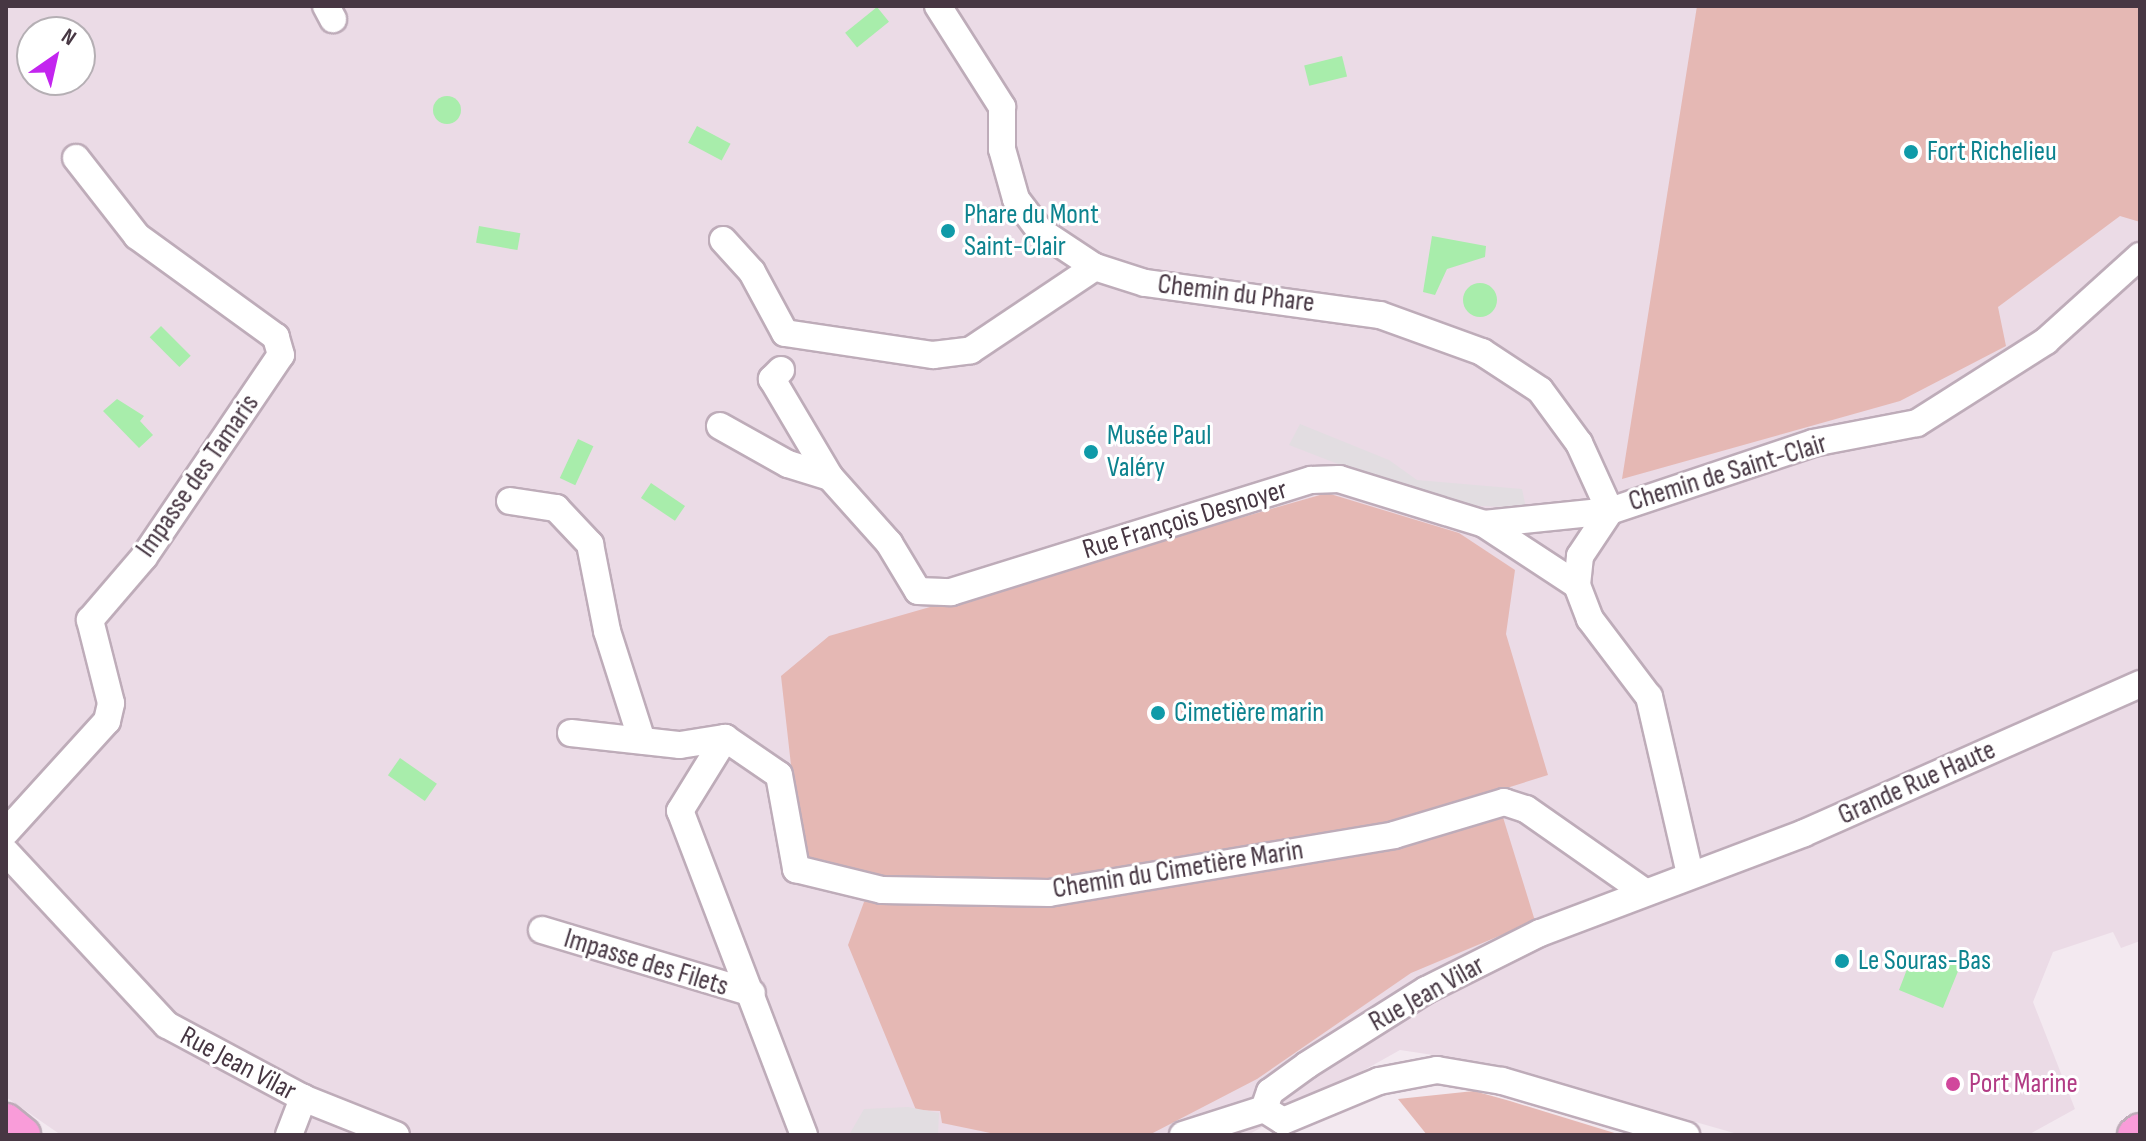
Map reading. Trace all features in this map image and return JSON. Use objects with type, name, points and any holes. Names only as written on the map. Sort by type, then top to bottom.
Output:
[{"type":"main road","points":[[6,1121],[23,1135]]},
{"type":"main road","points":[[2135,1135],[2140,1131]]},
{"type":"street","name":"Chemin du Phare","points":[[938,6],[1002,107],[1002,149],[1016,199],[1039,230],[1095,267],[1211,295],[1380,315],[1482,352],[1540,390],[1586,454],[1610,511]]},
{"type":"street","name":"Impasse des Tamaris","points":[[6,832],[107,721],[111,703],[90,620],[144,557],[281,355],[276,337],[137,236],[76,158]]},
{"type":"street","points":[[723,240],[752,272],[785,333],[933,355],[971,350],[1095,267]]},
{"type":"street","name":"Chemin de Saint-Clair","points":[[1577,585],[1580,556],[1610,511],[1813,443],[1917,423],[2046,341],[2140,256]]},
{"type":"street","name":"Rue François Desnoyer","points":[[771,374],[830,477],[889,543],[918,591],[951,592],[1311,480],[1339,479],[1484,524],[1577,585]]},
{"type":"street","points":[[720,426],[788,464],[830,477]]},
{"type":"street","points":[[510,501],[556,508],[590,544],[607,631],[642,741]]},
{"type":"street","points":[[1484,524],[1610,511]]},
{"type":"street","points":[[1577,585],[1590,619],[1649,697],[1690,874]]},
{"type":"street","name":"Grande Rue Haute","points":[[1690,874],[1804,833],[2140,684]]},
{"type":"street","points":[[571,733],[642,741],[725,738]]},
{"type":"street","points":[[725,738],[680,811],[804,1135]]},
{"type":"street","name":"Chemin du Cimetière Marin","points":[[725,738],[779,775],[796,869],[882,890],[1049,893],[1394,835],[1504,802],[1526,809],[1643,891]]},
{"type":"street","name":"Rue Jean Vilar","points":[[6,852],[167,1025],[303,1098],[396,1135]]},
{"type":"street","name":"Rue Jean Vilar","points":[[1264,1109],[1283,1081],[1426,990],[1643,891],[1690,874]]},
{"type":"street","name":"Impasse des Filets","points":[[542,930],[752,993]]},
{"type":"street","points":[[1183,1135],[1264,1109],[1283,1121],[1379,1081],[1437,1070],[1502,1081],[1686,1135]]},
{"type":"street","points":[[289,1135],[303,1098]]},
{"type":"shaded area","points":[[6,6],[2140,6],[2140,941],[2121,948],[2113,932],[2053,952],[2033,1002],[2075,1109],[2028,1135],[1741,1135],[1493,1064],[1400,1050],[1248,1135],[61,1135],[6,1097]]},
{"type":"shaded area","points":[[1697,6],[2140,6],[2140,222],[2120,216],[1998,307],[2006,346],[1900,401],[1622,479]]},
{"type":"shaded area","points":[[877,7],[889,22],[857,48],[845,33]]},
{"type":"shaded area","points":[[1342,56],[1347,76],[1309,86],[1304,65]]},
{"type":"shaded area","points":[[447,96],[457,100],[461,110],[457,120],[447,124],[437,120],[433,110],[437,100]]},
{"type":"shaded area","points":[[697,126],[731,144],[722,161],[688,143]]},
{"type":"shaded area","points":[[479,226],[520,233],[517,250],[476,243]]},
{"type":"shaded area","points":[[1432,236],[1486,246],[1485,257],[1447,269],[1435,295],[1423,292]]},
{"type":"shaded area","points":[[1480,283],[1492,288],[1497,300],[1492,312],[1480,317],[1468,312],[1463,300],[1468,288]]},
{"type":"shaded area","points":[[161,326],[191,356],[179,367],[150,337]]},
{"type":"shaded area","points":[[117,399],[144,416],[140,421],[153,435],[139,448],[103,411]]},
{"type":"shaded area","points":[[1300,424],[1389,460],[1417,480],[1522,489],[1526,508],[1441,504],[1289,445]]},
{"type":"shaded area","points":[[578,439],[593,446],[575,485],[560,478]]},
{"type":"shaded area","points":[[651,483],[685,506],[675,521],[641,498]]},
{"type":"shaded area","name":"Cimetière marin","points":[[1327,493],[1459,533],[1515,570],[1506,634],[1548,775],[1392,824],[1055,880],[878,882],[802,863],[781,676],[829,636]]},
{"type":"shaded area","points":[[400,758],[437,784],[425,801],[388,775]]},
{"type":"shaded area","points":[[1502,814],[1535,921],[1411,973],[1257,1079],[1149,1135],[1000,1135],[942,1123],[940,1111],[916,1110],[848,945],[864,902],[1038,906],[1399,845]]},
{"type":"shaded area","points":[[1936,954],[1961,964],[1943,1008],[1899,990],[1909,964],[1928,971]]},
{"type":"shaded area","points":[[1474,1091],[1621,1135],[1427,1135],[1398,1099]]},
{"type":"shaded area","points":[[908,1107],[939,1113],[938,1135],[849,1135],[864,1109]]},
{"type":"place","name":"Fort Richelieu","points":[[1911,152]]},
{"type":"place","name":"Phare du Mont Saint-Clair","points":[[948,231]]},
{"type":"place","name":"Musée Paul Valéry","points":[[1091,452]]},
{"type":"place","name":"Cimetière marin","points":[[1158,713]]},
{"type":"place","name":"Le Souras-Bas","points":[[1842,961]]},
{"type":"place","name":"Port Marine","points":[[1953,1084]]}]
